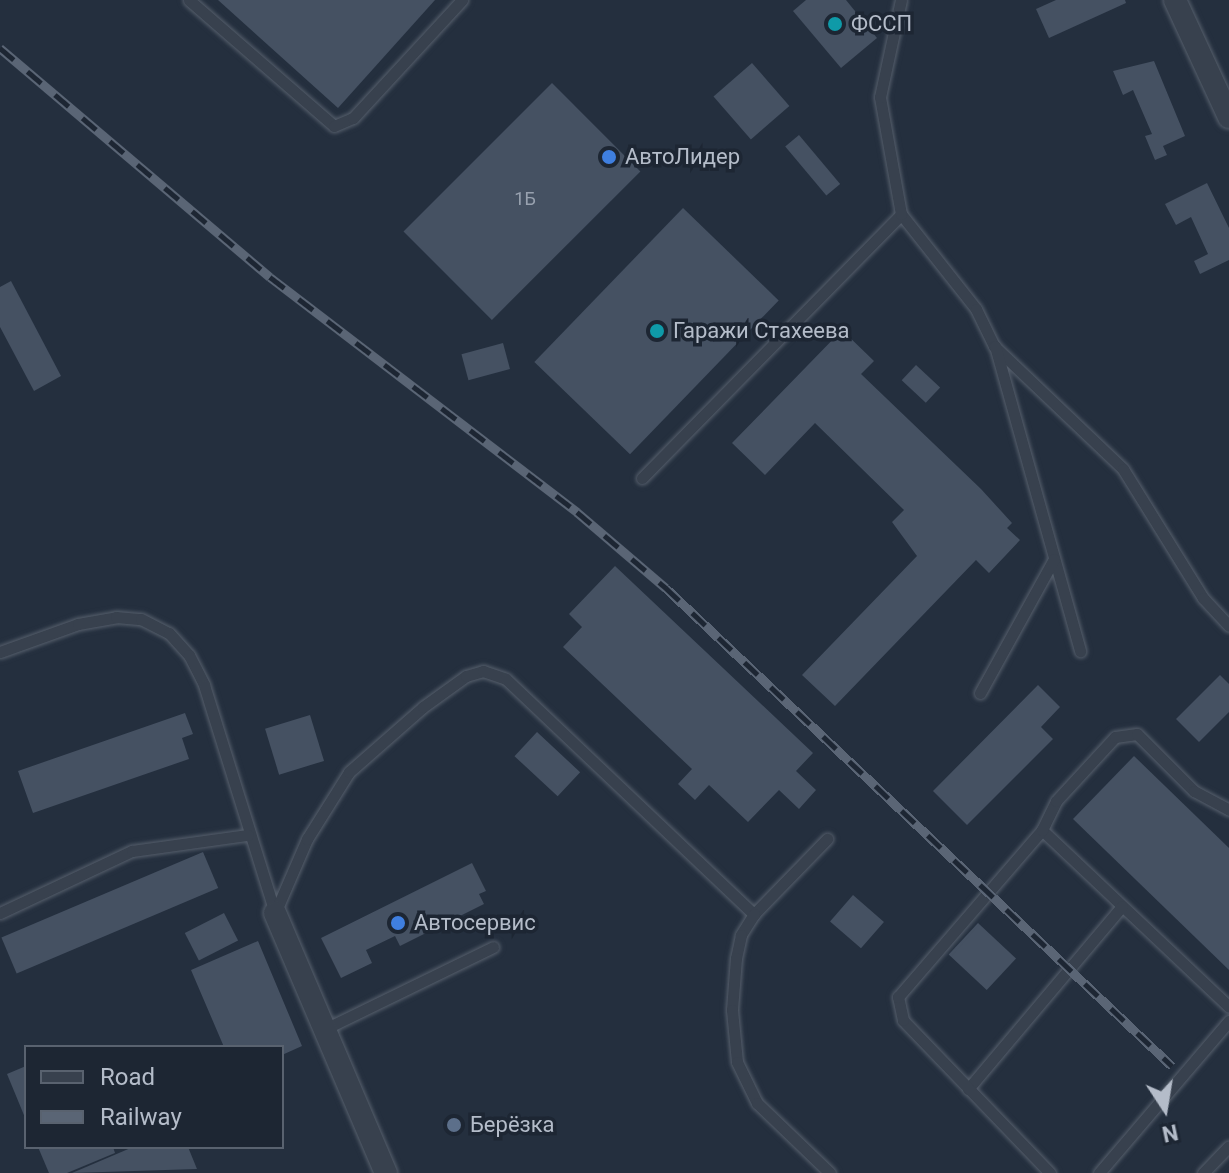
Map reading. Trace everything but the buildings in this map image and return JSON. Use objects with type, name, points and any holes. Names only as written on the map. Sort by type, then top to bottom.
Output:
[{"type":"street","points":[[1175,0],[1229,117]]},
{"type":"street","points":[[275,913],[386,1173]]},
{"type":"lane","points":[[189,0],[334,126],[353,118],[462,0]]},
{"type":"lane","points":[[901,0],[883,64],[880,97],[901,214],[976,309],[994,346],[1080,651]]},
{"type":"lane","points":[[642,478],[901,214]]},
{"type":"lane","points":[[994,346],[1123,469],[1203,598],[1229,626]]},
{"type":"lane","points":[[980,693],[1054,559]]},
{"type":"lane","points":[[0,652],[78,624],[116,617],[141,619],[169,633],[189,655],[204,685],[248,835],[275,913]]},
{"type":"lane","points":[[275,913],[307,839],[349,772],[423,707],[466,676],[483,671],[506,679],[754,914]]},
{"type":"lane","points":[[1050,1173],[903,1020],[898,997],[1042,830],[1056,801],[1107,744],[1129,733],[1137,734],[1194,791],[1229,810]]},
{"type":"lane","points":[[1042,830],[1229,1007]]},
{"type":"lane","points":[[0,913],[144,847],[248,835]]},
{"type":"lane","points":[[827,839],[754,914],[741,935],[732,1010],[737,1062],[757,1103],[830,1173]]},
{"type":"lane","points":[[968,1089],[1122,906]]},
{"type":"lane","points":[[325,1029],[493,947]]},
{"type":"lane","points":[[1099,1173],[1229,1021]]},
{"type":"lane","points":[[1203,1173],[1229,1146]]},
{"type":"railway","points":[[0,48],[270,277],[577,512],[666,588],[1172,1066]]},
{"type":"place","name":"ФССП","points":[[835,24]]},
{"type":"place","name":"АвтоЛидер","points":[[609,157]]},
{"type":"place","name":"Гаражи Стахеева","points":[[657,331]]},
{"type":"place","name":"Автосервис","points":[[398,923]]},
{"type":"place","name":"Берёзка","points":[[454,1125]]}]
